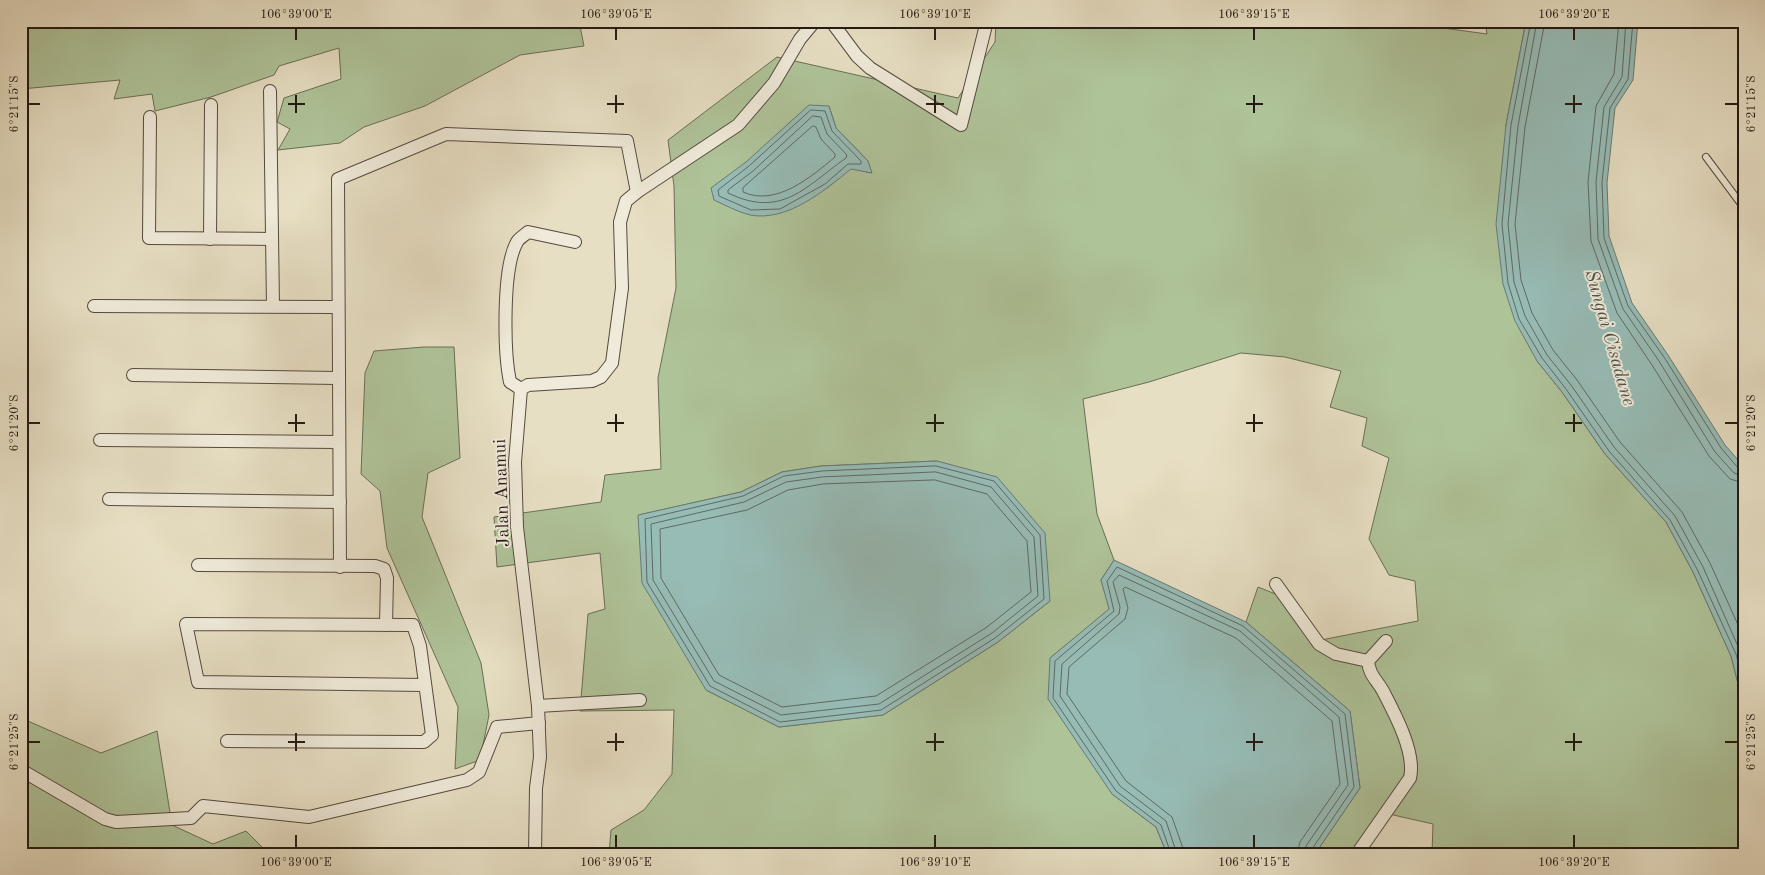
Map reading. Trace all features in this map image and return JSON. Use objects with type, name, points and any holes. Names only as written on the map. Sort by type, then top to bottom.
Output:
[{"type":"street","points":[[574,242],[528,232],[517,241],[512,256],[507,291],[506,362],[510,382],[521,389],[528,385],[592,382],[601,377],[612,363],[622,288],[620,222],[626,201],[738,124],[774,83],[800,39],[815,21]]},
{"type":"street","points":[[831,21],[857,56],[870,68],[961,125],[986,21]]},
{"type":"street","points":[[270,91],[273,306]]},
{"type":"street","points":[[210,238],[211,105]]},
{"type":"street","points":[[150,117],[149,238],[272,239]]},
{"type":"street","points":[[340,567],[337,378],[338,180],[446,134],[627,141],[637,192]]},
{"type":"street","points":[[94,306],[338,306]]},
{"type":"street","points":[[133,375],[337,378]]},
{"type":"street","name":"Jalan Anamui","points":[[521,389],[514,462],[518,527],[539,723],[540,757],[536,788],[535,854]]},
{"type":"street","points":[[100,440],[339,442]]},
{"type":"street","points":[[109,499],[340,502]]},
{"type":"street","points":[[198,565],[375,566],[384,569],[387,578],[386,625]]},
{"type":"street","points":[[1276,584],[1318,644],[1336,654],[1368,661]]},
{"type":"street","points":[[227,741],[424,742],[432,735],[420,646],[413,625],[186,624],[198,682],[424,685]]},
{"type":"street","points":[[1357,854],[1410,778],[1412,767],[1402,730],[1382,689],[1368,671],[1368,661],[1386,641]]},
{"type":"street","points":[[538,706],[640,700]]},
{"type":"street","points":[[21,770],[105,819],[116,822],[191,818],[203,806],[309,817],[467,780],[479,772],[497,727],[539,723]]},
{"type":"lane","points":[[1706,157],[1744,208]]},
{"type":"green space","points":[[21,21],[579,21],[584,46],[520,55],[425,106],[364,127],[340,143],[278,150],[290,129],[277,122],[284,98],[341,79],[339,48],[279,66],[274,75],[211,97],[155,111],[152,94],[114,99],[120,80],[21,89]]},
{"type":"green space","points":[[996,21],[1392,21],[1487,34],[1485,21],[1526,21],[1506,125],[1537,361],[1562,392],[1605,454],[1666,522],[1693,572],[1731,656],[1744,707],[1744,854],[1432,854],[1433,824],[1389,814],[1354,854],[1315,854],[1360,788],[1350,711],[1246,622],[1258,587],[1293,601],[1321,640],[1418,621],[1415,581],[1389,575],[1369,539],[1389,458],[1362,446],[1367,418],[1330,407],[1341,371],[1285,357],[1241,353],[1149,382],[1083,399],[1097,514],[1114,560],[1101,580],[1110,609],[1050,658],[1112,794],[1156,827],[1167,854],[609,854],[611,830],[644,810],[672,774],[674,710],[580,711],[588,614],[605,609],[600,553],[497,567],[494,517],[601,502],[605,475],[661,469],[658,378],[676,288],[674,186],[668,140],[777,57],[958,98],[995,42]],"holes":[[[829,106],[836,128],[868,161],[871,173],[851,168],[827,188],[711,189]],[[937,461],[1050,601],[998,642],[883,715],[779,727],[706,690],[639,515],[741,492],[782,472],[821,466]]]},
{"type":"green space","points":[[454,347],[460,458],[428,473],[422,517],[481,663],[489,715],[480,760],[455,769],[458,707],[387,548],[380,491],[361,474],[365,373],[374,351]]},
{"type":"green space","points":[[21,718],[101,753],[157,731],[172,825],[213,844],[246,831],[269,854],[21,854]]},
{"type":"water","name":"Sungai Cisadane","points":[[1526,21],[1638,21],[1633,80],[1615,108],[1607,183],[1609,236],[1632,303],[1668,355],[1725,445],[1744,467],[1744,707],[1731,656],[1693,572],[1666,522],[1605,454],[1562,392],[1537,361],[1515,321],[1503,284],[1496,224],[1506,125]]},
{"type":"water","points":[[809,105],[829,106],[836,128],[868,161],[872,173],[851,169],[817,195],[778,214],[750,215],[714,200],[711,188],[746,162]]},
{"type":"water","points":[[937,461],[997,477],[1045,533],[1050,601],[998,642],[883,715],[779,727],[706,690],[642,583],[638,515],[741,492],[782,472],[821,466]]},
{"type":"water","points":[[1114,560],[1246,622],[1350,711],[1360,788],[1315,854],[1167,854],[1156,827],[1112,794],[1048,699],[1050,658],[1109,609],[1101,580]]}]
